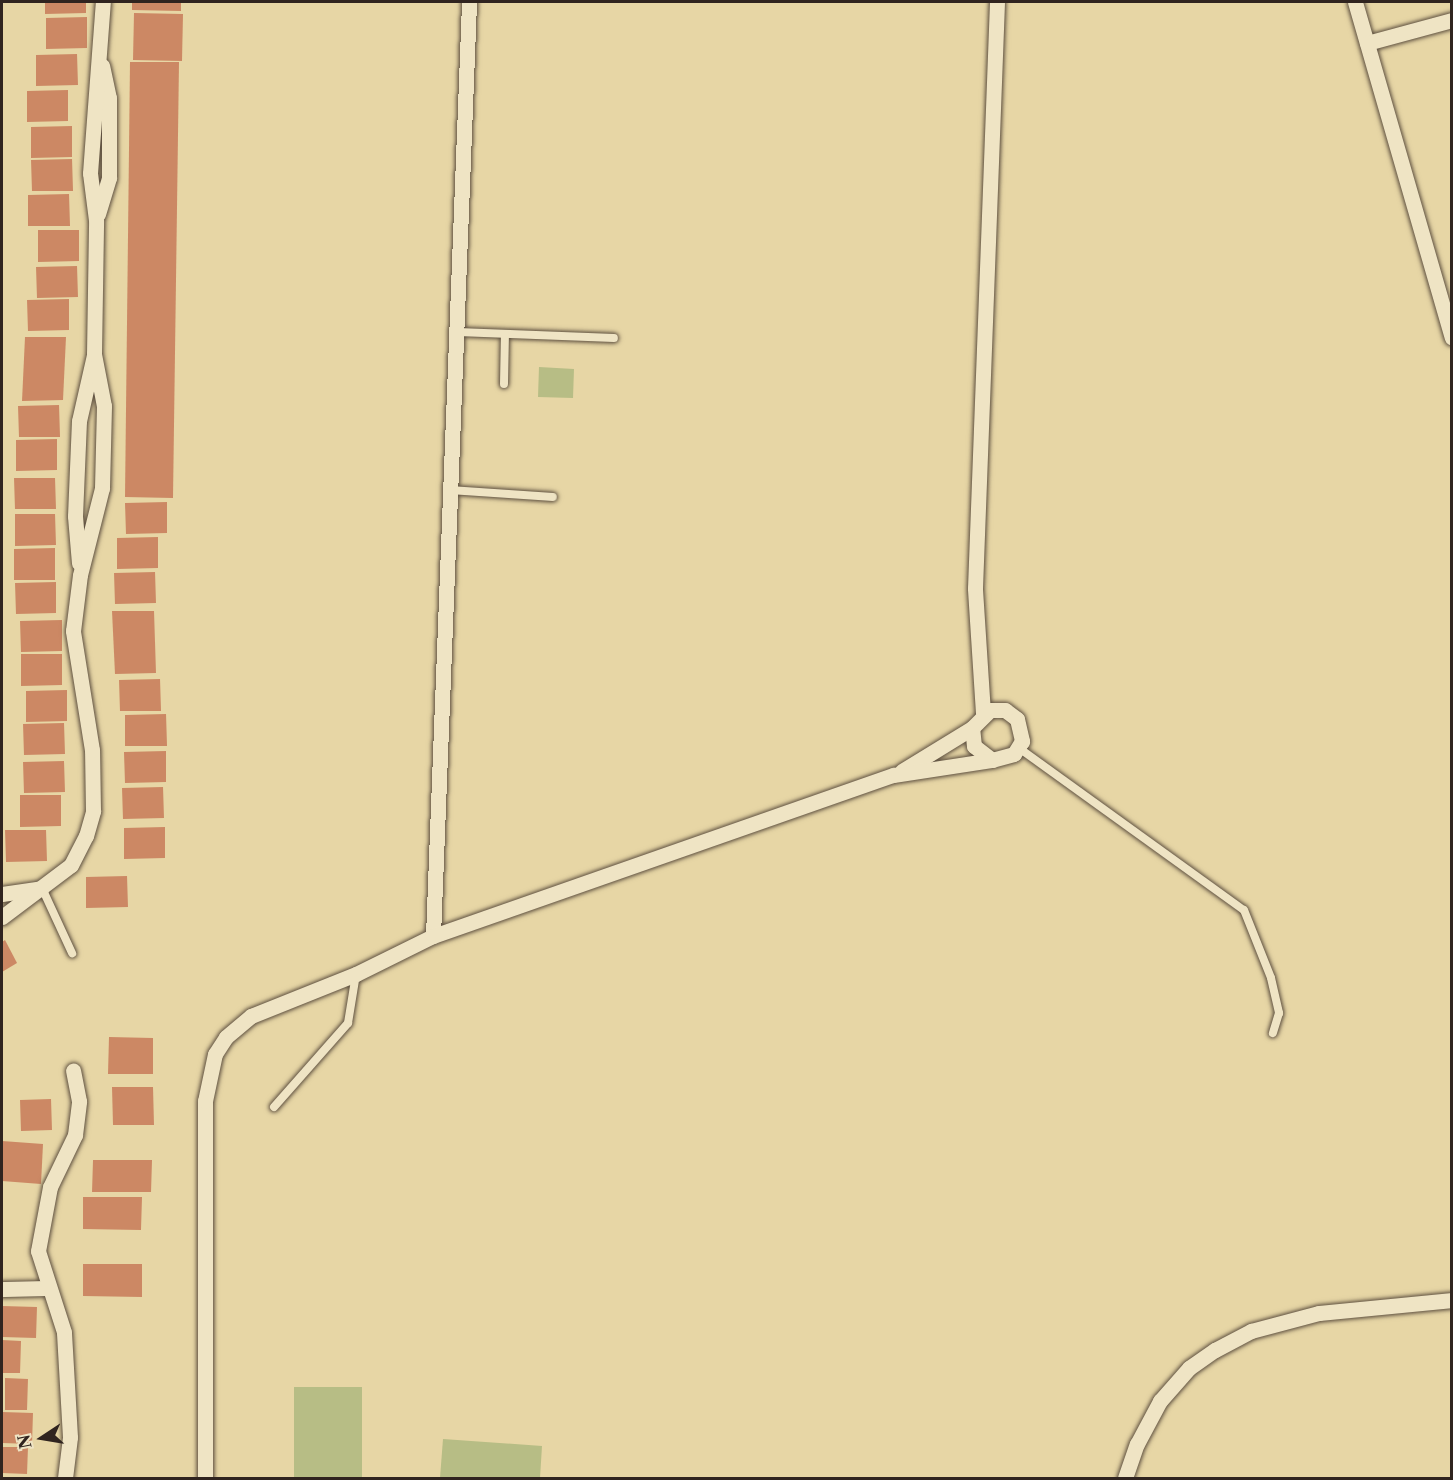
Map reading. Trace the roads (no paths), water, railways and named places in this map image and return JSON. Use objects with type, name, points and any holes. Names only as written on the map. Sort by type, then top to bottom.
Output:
[{"type":"street","points":[[2,917],[42,888],[76,856],[93,811],[92,750],[74,655],[80,575],[75,516],[79,422],[94,354],[96,220],[109,178],[109,98],[100,62],[103,2]]},
{"type":"street","points":[[433,936],[469,2]]},
{"type":"street","points":[[983,713],[975,588],[997,2]]},
{"type":"street","points":[[1355,2],[1452,337]]},
{"type":"street","points":[[1367,43],[1452,20]]},
{"type":"street","points":[[80,575],[102,488],[104,406],[94,354]]},
{"type":"street","points":[[205,1479],[206,1101],[215,1054],[226,1037],[251,1016],[356,974],[433,936],[894,775],[1007,758],[1019,748],[1023,733],[1017,719],[997,709],[983,713],[972,728],[894,775]]},
{"type":"street","points":[[972,728],[974,746],[992,760]]},
{"type":"street","points":[[2,894],[42,888]]},
{"type":"street","points":[[65,1479],[70,1437],[64,1332],[38,1251],[50,1187],[75,1135],[79,1101],[73,1071]]},
{"type":"street","points":[[2,1289],[49,1288]]},
{"type":"street","points":[[1125,1479],[1137,1444],[1160,1401],[1189,1368],[1215,1350],[1251,1331],[1319,1313],[1452,1300]]},
{"type":"lane","points":[[458,332],[614,338]]},
{"type":"lane","points":[[504,384],[505,334]]},
{"type":"lane","points":[[450,490],[553,497]]},
{"type":"lane","points":[[1019,748],[1244,910],[1271,978],[1279,1013],[1273,1033]]},
{"type":"lane","points":[[42,888],[72,953]]},
{"type":"lane","points":[[274,1107],[348,1023],[356,974]]}]
